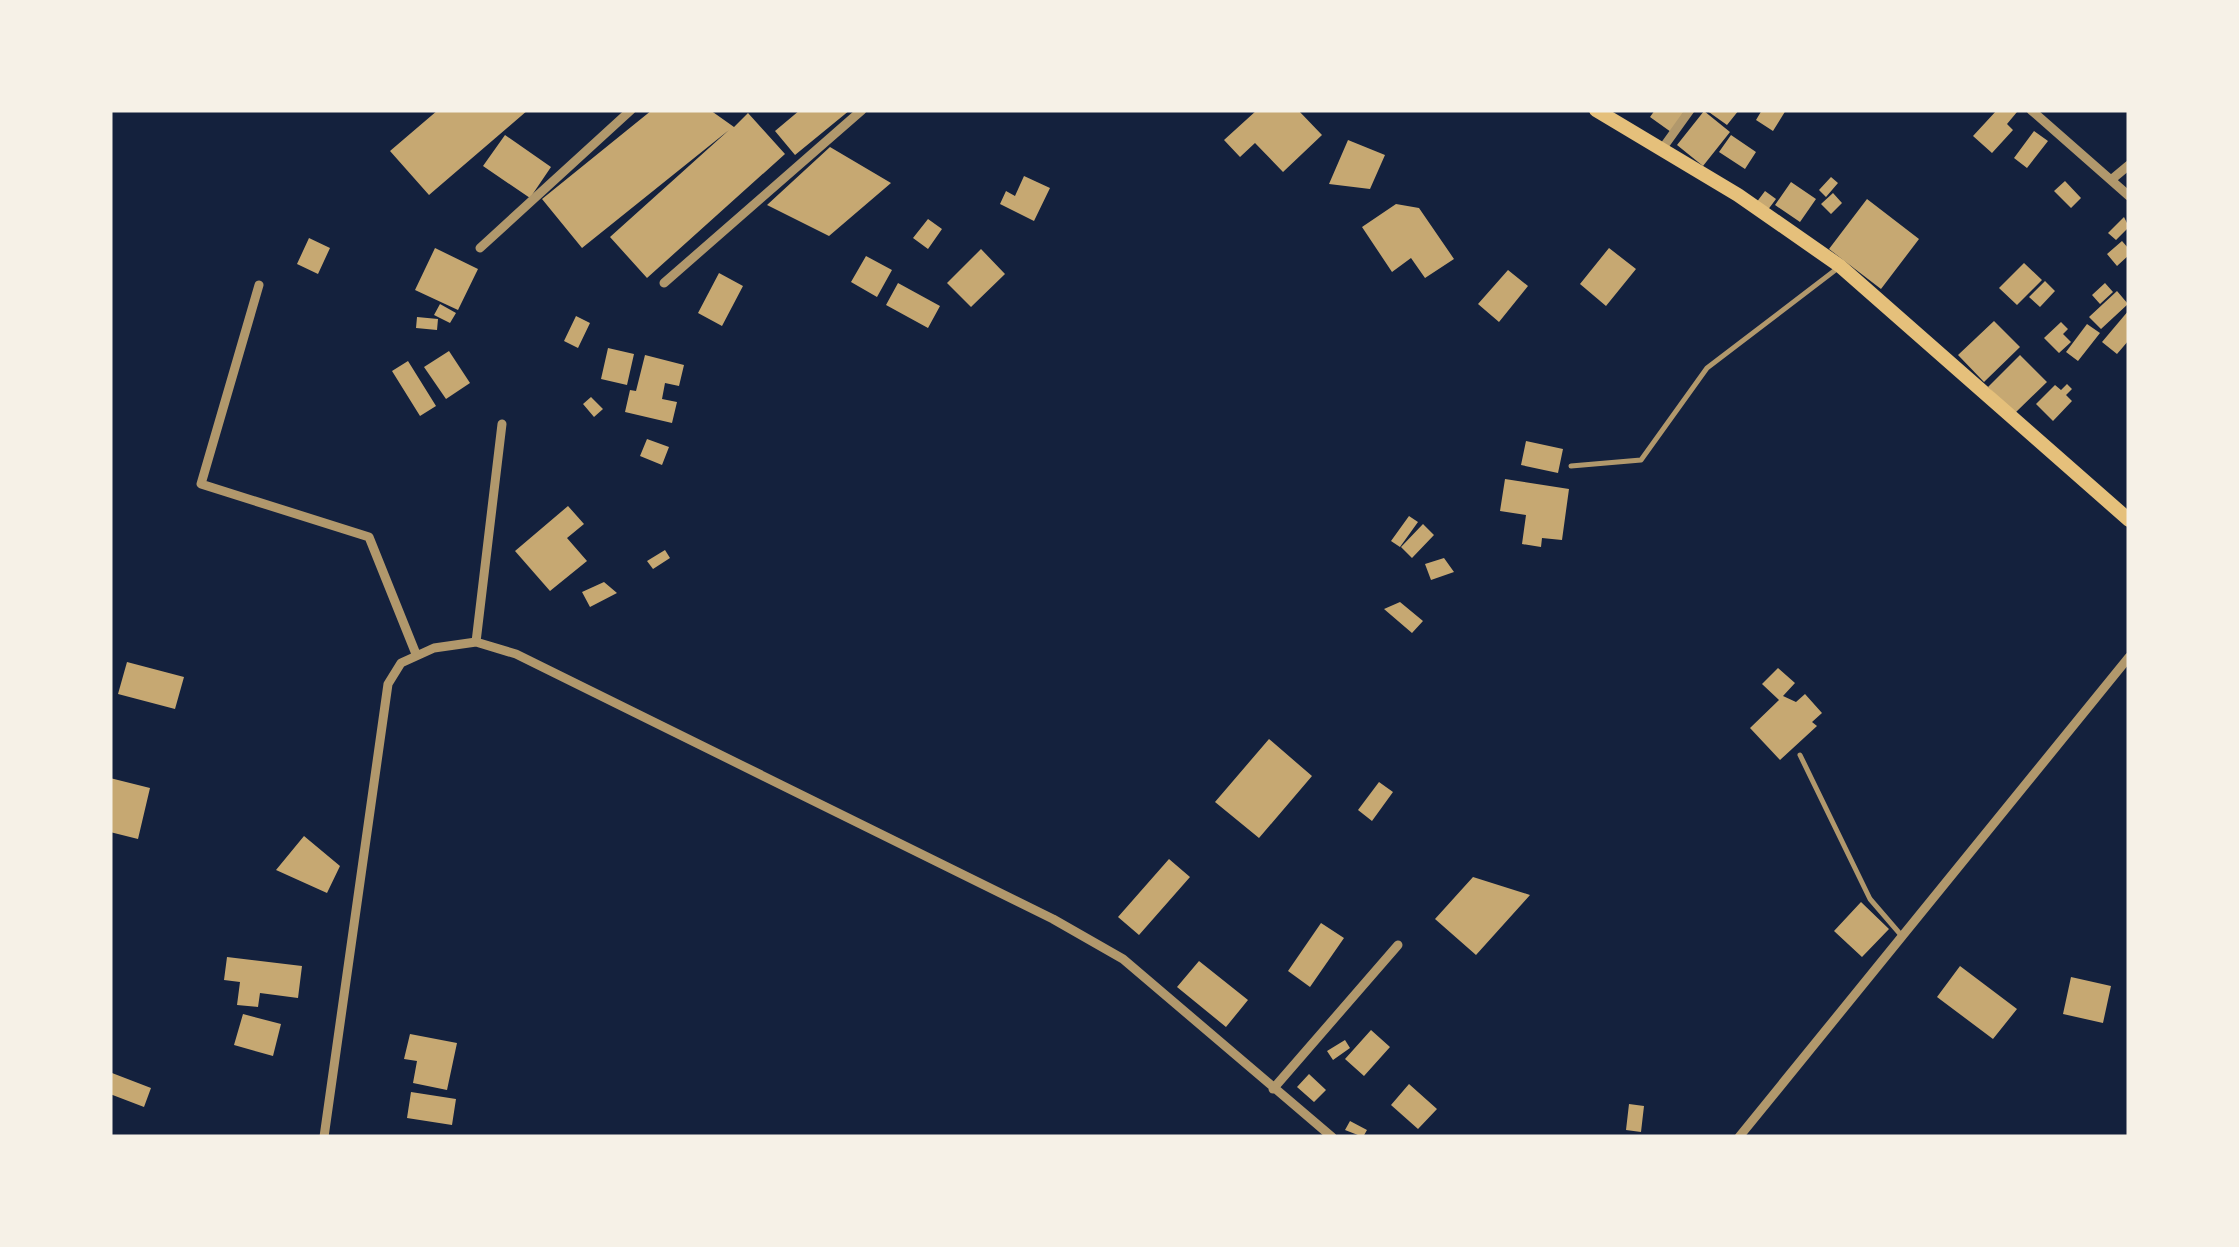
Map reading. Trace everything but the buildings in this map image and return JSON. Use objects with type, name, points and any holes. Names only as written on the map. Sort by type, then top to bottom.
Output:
[{"type":"main road","points":[[1599,111],[1738,195],[1840,266],[2129,520]]},
{"type":"street","points":[[480,248],[631,110]]},
{"type":"street","points":[[664,283],[862,110]]},
{"type":"street","points":[[1662,149],[1690,110]]},
{"type":"street","points":[[2031,110],[2129,196]]},
{"type":"street","points":[[2111,180],[2129,165]]},
{"type":"street","points":[[259,285],[200,484],[369,537],[416,654]]},
{"type":"street","points":[[476,642],[502,424]]},
{"type":"street","points":[[324,1137],[388,684],[401,664],[416,654],[476,642],[516,654],[1053,919],[1123,958],[1332,1137]]},
{"type":"street","points":[[1739,1137],[2129,657]]},
{"type":"street","points":[[1273,1089],[1398,945]]},
{"type":"lane","points":[[1571,466],[1641,460],[1707,368],[1840,266]]},
{"type":"lane","points":[[1800,755],[1870,900],[1901,934]]}]
